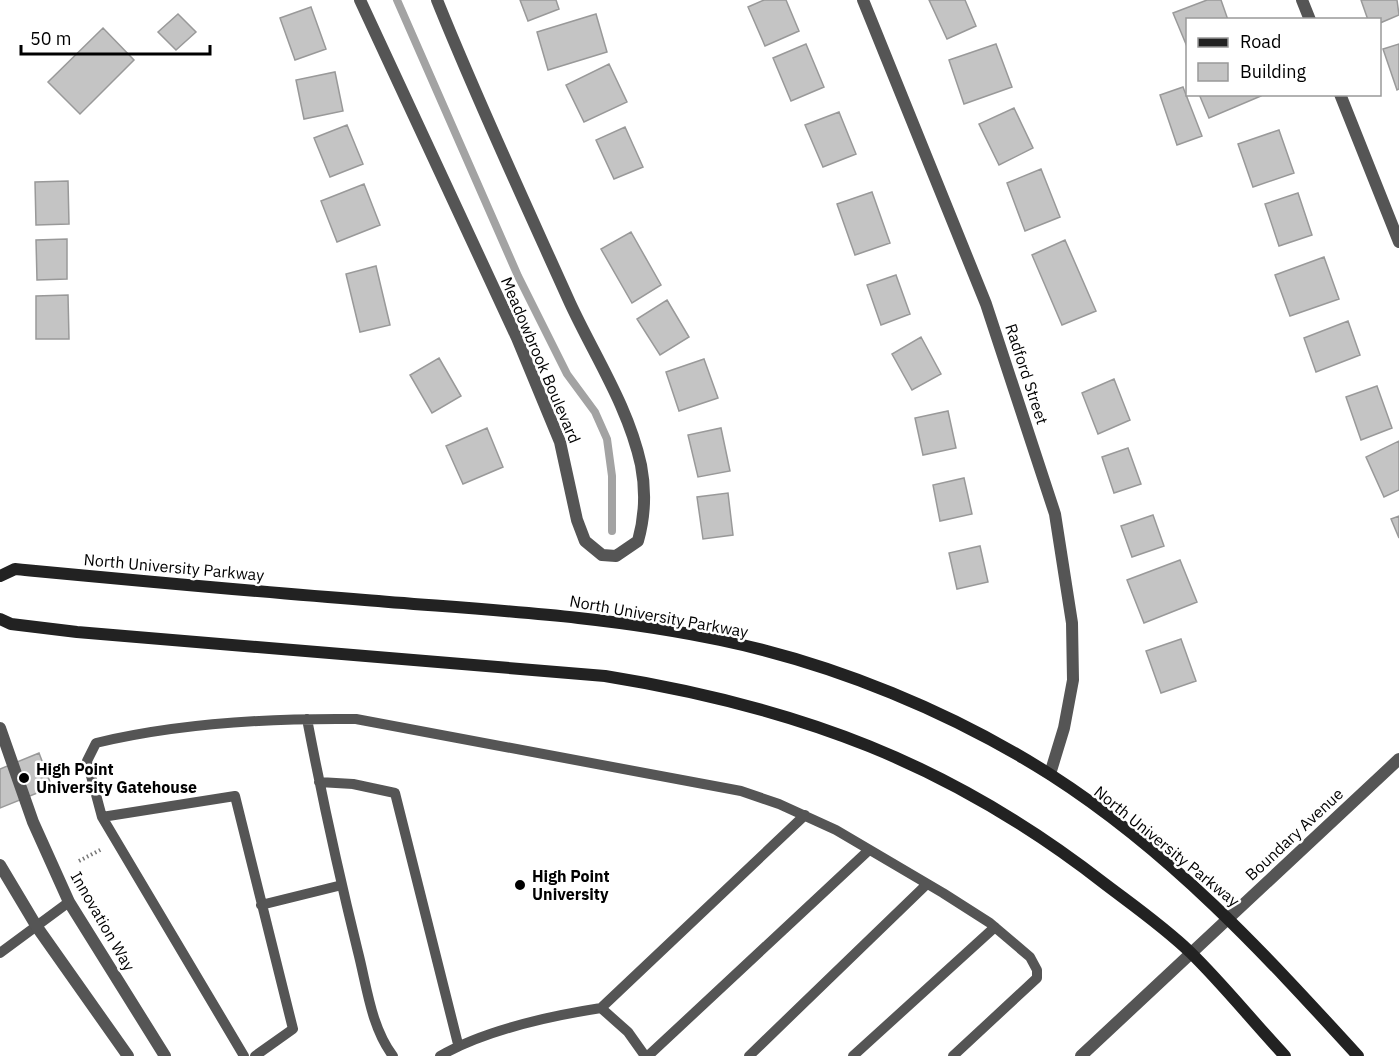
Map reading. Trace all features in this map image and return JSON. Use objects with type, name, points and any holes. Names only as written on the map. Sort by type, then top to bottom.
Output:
[{"type":"main road","name":"North University Parkway","points":[[0,576],[15,569],[587,618],[722,640],[813,665],[893,696],[972,731],[1050,774],[1107,814],[1229,917],[1358,1056]]},
{"type":"main road","points":[[0,619],[11,624],[77,632],[605,676],[723,698],[858,740],[924,768],[1048,840],[1191,953],[1285,1056]]},
{"type":"street","name":"Meadowbrook Boulevard","points":[[360,0],[522,349],[560,442],[577,520],[585,541],[602,555],[616,556],[638,541],[646,514],[641,466],[631,431],[619,396],[572,306],[437,0]]},
{"type":"street","name":"Radford Street","points":[[863,0],[986,303],[1055,514],[1072,623],[1073,680],[1064,728],[1050,774]]},
{"type":"street","points":[[1302,0],[1309,18]]},
{"type":"street","points":[[1341,96],[1399,242]]},
{"type":"street","name":"Innovation Way","points":[[0,728],[33,822],[69,902],[165,1056]]},
{"type":"street","name":"Boundary Avenue","points":[[1081,1056],[1399,759]]},
{"type":"street","points":[[0,865],[37,927],[128,1056]]},
{"type":"lane","points":[[307,719],[342,885],[374,1017],[382,1042],[393,1056]]},
{"type":"lane","points":[[244,1056],[102,817],[87,761],[96,743],[132,734],[307,719],[356,719],[741,791],[805,815],[869,850],[995,927],[1030,957],[1037,970],[1037,978],[953,1056]]},
{"type":"lane","points":[[319,782],[352,783],[395,793],[458,1044]]},
{"type":"lane","points":[[102,817],[235,796],[293,1029],[255,1056]]},
{"type":"lane","points":[[440,1056],[458,1044],[569,1013],[601,1008],[805,815]]},
{"type":"lane","points":[[601,1008],[628,1032],[647,1056],[869,850]]},
{"type":"lane","points":[[748,1056],[927,884]]},
{"type":"lane","points":[[261,905],[342,885]]},
{"type":"lane","points":[[0,954],[69,902]]},
{"type":"lane","points":[[853,1056],[995,927]]},
{"type":"path","points":[[79,861],[116,841]]},
{"type":"building","points":[[520,0],[556,0],[559,9],[528,21]]},
{"type":"building","points":[[764,0],[786,0],[799,31],[765,46],[748,7]]},
{"type":"building","points":[[929,0],[965,0],[976,26],[947,39]]},
{"type":"building","points":[[1207,0],[1221,0],[1227,18],[1186,18],[1186,44],[1173,13]]},
{"type":"building","points":[[1361,0],[1397,0],[1399,15],[1381,23],[1381,18],[1367,18]]},
{"type":"building","points":[[311,7],[326,49],[295,60],[280,18]]},
{"type":"building","points":[[178,14],[196,32],[176,50],[158,32]]},
{"type":"building","points":[[596,14],[607,52],[548,70],[537,32]]},
{"type":"building","points":[[103,28],[134,60],[80,114],[48,82]]},
{"type":"building","points":[[806,44],[824,87],[791,101],[773,58]]},
{"type":"building","points":[[996,44],[1012,87],[964,104],[949,60]]},
{"type":"building","points":[[1399,44],[1399,89],[1397,90],[1383,49]]},
{"type":"building","points":[[609,64],[627,102],[584,122],[566,85]]},
{"type":"building","points":[[335,72],[343,111],[304,119],[296,80]]},
{"type":"building","points":[[1183,87],[1202,136],[1177,145],[1160,95]]},
{"type":"building","points":[[1200,96],[1261,96],[1209,118]]},
{"type":"building","points":[[1014,108],[1033,148],[999,165],[979,124]]},
{"type":"building","points":[[839,112],[856,154],[823,167],[805,125]]},
{"type":"building","points":[[347,125],[363,164],[330,177],[314,138]]},
{"type":"building","points":[[625,127],[643,167],[614,179],[596,140]]},
{"type":"building","points":[[1279,130],[1294,173],[1253,187],[1238,144]]},
{"type":"building","points":[[1041,169],[1060,217],[1025,231],[1007,183]]},
{"type":"building","points":[[68,181],[69,224],[36,225],[35,182]]},
{"type":"building","points":[[364,184],[380,225],[337,242],[321,201]]},
{"type":"building","points":[[872,192],[890,243],[855,255],[837,204]]},
{"type":"building","points":[[1298,193],[1312,235],[1279,246],[1265,204]]},
{"type":"building","points":[[631,232],[661,285],[632,303],[601,249]]},
{"type":"building","points":[[67,239],[67,279],[37,280],[36,240]]},
{"type":"building","points":[[1065,240],[1096,311],[1062,325],[1032,255]]},
{"type":"building","points":[[1324,257],[1339,299],[1290,316],[1275,275]]},
{"type":"building","points":[[376,266],[390,325],[360,332],[346,274]]},
{"type":"building","points":[[896,275],[910,314],[881,325],[867,285]]},
{"type":"building","points":[[68,295],[69,339],[36,339],[36,296]]},
{"type":"building","points":[[667,300],[689,337],[660,355],[637,319]]},
{"type":"building","points":[[1348,321],[1360,355],[1316,372],[1304,338]]},
{"type":"building","points":[[921,337],[941,374],[912,390],[892,354]]},
{"type":"building","points":[[439,358],[461,396],[432,413],[410,375]]},
{"type":"building","points":[[704,359],[718,398],[679,411],[666,372]]},
{"type":"building","points":[[1114,379],[1130,420],[1098,434],[1082,393]]},
{"type":"building","points":[[1377,386],[1392,428],[1361,440],[1346,397]]},
{"type":"building","points":[[948,411],[956,448],[923,455],[915,418]]},
{"type":"building","points":[[487,428],[503,467],[463,484],[446,446]]},
{"type":"building","points":[[721,428],[730,471],[698,477],[688,435]]},
{"type":"building","points":[[1399,441],[1399,490],[1384,497],[1366,457]]},
{"type":"building","points":[[1128,448],[1141,484],[1114,493],[1102,457]]},
{"type":"building","points":[[964,478],[972,514],[940,521],[933,485]]},
{"type":"building","points":[[728,493],[733,535],[703,539],[697,497]]},
{"type":"building","points":[[1153,515],[1164,546],[1132,557],[1121,526]]},
{"type":"building","points":[[1399,516],[1399,538],[1391,519]]},
{"type":"building","points":[[980,546],[988,582],[957,589],[949,553]]},
{"type":"building","points":[[1180,560],[1197,602],[1144,623],[1127,580]]},
{"type":"building","points":[[1181,639],[1196,681],[1161,693],[1146,651]]},
{"type":"building","name":"High Point University Gatehouse","points":[[39,753],[52,787],[0,808],[0,769]]},
{"type":"waterway","points":[[397,0],[518,276],[567,374],[595,412],[607,439],[612,476],[612,531]]},
{"type":"place","name":"High Point University Gatehouse","points":[[24,778]]},
{"type":"place","name":"High Point University","points":[[520,885]]}]
